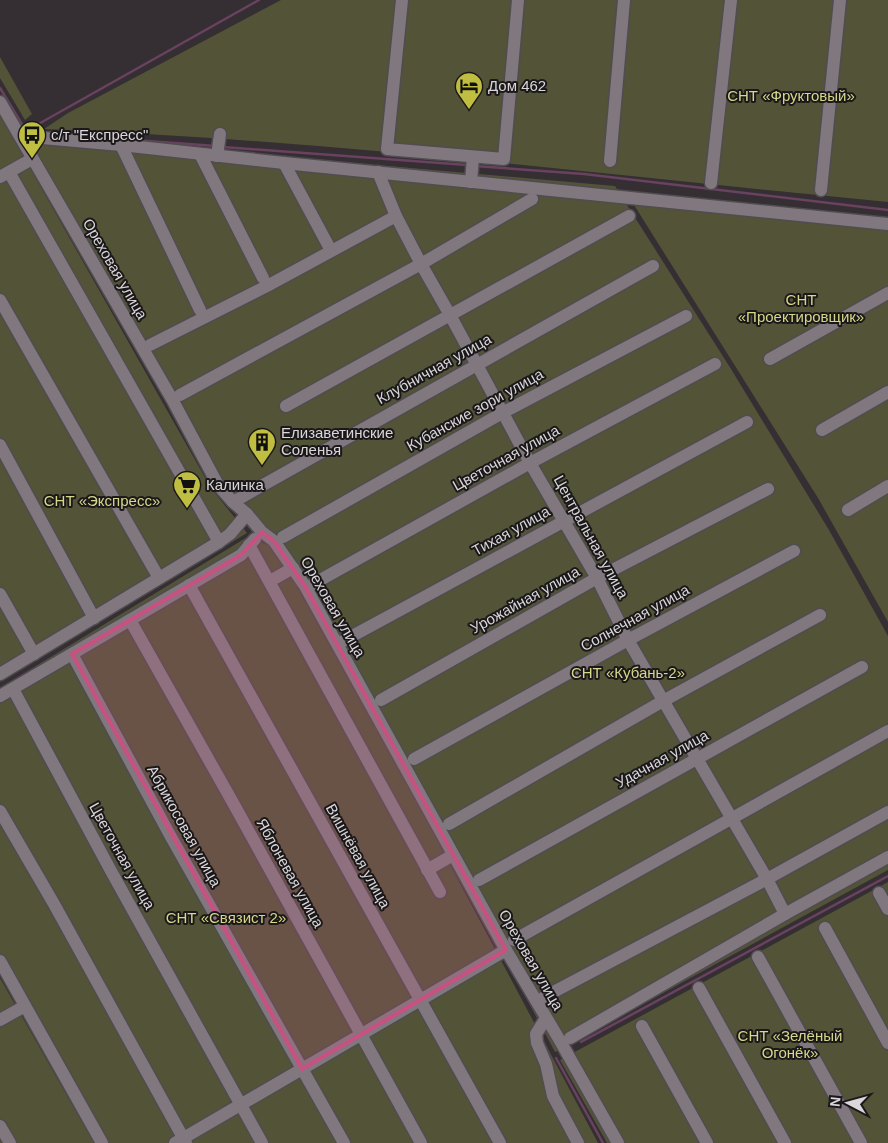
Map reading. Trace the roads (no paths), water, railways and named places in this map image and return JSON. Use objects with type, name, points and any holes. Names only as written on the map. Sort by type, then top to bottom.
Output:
[{"type":"street","points":[[402,0],[387,149],[472,167],[888,224]]},
{"type":"street","points":[[20,136],[200,154],[218,145],[284,163],[378,172],[472,167],[504,159],[518,0]]},
{"type":"street","points":[[610,161],[624,0]]},
{"type":"street","points":[[711,183],[730,0]]},
{"type":"street","points":[[821,190],[840,0]]},
{"type":"street","name":"Ореховая улица","points":[[0,102],[172,399],[218,485],[262,532],[274,541],[309,594],[453,855],[510,945],[546,1018],[618,1143]]},
{"type":"street","points":[[121,145],[200,310]]},
{"type":"street","points":[[200,154],[263,278]]},
{"type":"street","points":[[32,159],[4,174],[219,542]]},
{"type":"street","points":[[284,163],[328,245]]},
{"type":"street","name":"Центральная улица","points":[[378,172],[396,216],[421,264],[504,412],[530,463],[565,520],[628,640],[767,879],[785,914]]},
{"type":"street","points":[[180,395],[421,264],[532,200]]},
{"type":"street","points":[[150,345],[267,286],[396,216]]},
{"type":"street","points":[[286,406],[629,216]]},
{"type":"street","name":"Клубничная улица","points":[[233,502],[653,266]]},
{"type":"street","points":[[770,359],[888,294]]},
{"type":"street","points":[[0,300],[159,578]]},
{"type":"street","name":"Кубанские зори улица","points":[[283,537],[504,412],[686,316]]},
{"type":"street","name":"Цветочная улица","points":[[314,584],[530,463],[715,364]]},
{"type":"street","points":[[822,430],[888,392]]},
{"type":"street","name":"Тихая улица","points":[[343,641],[747,422]]},
{"type":"street","points":[[0,445],[94,618]]},
{"type":"street","points":[[848,510],[888,486]]},
{"type":"street","name":"Урожайная улица","points":[[380,700],[597,578],[768,489]]},
{"type":"street","points":[[0,674],[219,542],[230,534],[247,514]]},
{"type":"street","points":[[0,696],[241,555],[262,532]]},
{"type":"street","points":[[249,545],[440,892]]},
{"type":"street","name":"Солнечная улица","points":[[414,759],[628,640],[794,551]]},
{"type":"street","points":[[270,581],[293,568]]},
{"type":"street","name":"Вишнёвая улица","points":[[189,585],[500,1143]]},
{"type":"street","points":[[0,594],[34,654]]},
{"type":"street","points":[[449,824],[663,701],[820,615]]},
{"type":"street","name":"Яблоневая улица","points":[[130,620],[421,1143]]},
{"type":"street","name":"Абрикосовая улица","points":[[72,654],[171,837],[344,1143]]},
{"type":"street","name":"Удачная улица","points":[[479,880],[862,667]]},
{"type":"street","name":"Цветочная улица","points":[[13,688],[111,871],[262,1143]]},
{"type":"street","points":[[0,811],[54,904],[181,1141],[510,945],[730,818],[888,731]]},
{"type":"street","points":[[544,997],[767,879],[888,812]]},
{"type":"street","points":[[427,870],[453,855]]},
{"type":"street","points":[[570,1038],[888,857]]},
{"type":"street","points":[[879,893],[888,909]]},
{"type":"street","points":[[825,928],[888,1043]]},
{"type":"street","points":[[758,957],[862,1143]]},
{"type":"street","points":[[0,960],[102,1143]]},
{"type":"street","points":[[698,988],[785,1143]]},
{"type":"street","points":[[0,1020],[25,1006]]},
{"type":"street","points":[[546,1018],[536,1034],[537,1043],[546,1064],[553,1096],[576,1142]]},
{"type":"street","points":[[642,1026],[708,1143]]},
{"type":"street","points":[[0,1126],[10,1143]]},
{"type":"waterway","points":[[26,131],[259,0]]},
{"type":"waterway","points":[[0,88],[26,131]]},
{"type":"waterway","points":[[119,139],[216,146]]},
{"type":"waterway","points":[[223,147],[467,165]]},
{"type":"waterway","points":[[475,166],[584,174],[888,210]]},
{"type":"waterway","points":[[581,1042],[888,876]]},
{"type":"waterway","points":[[556,1058],[603,1143]]},
{"type":"place","name":"Дом 462","points":[[469,110]]},
{"type":"place","name":"с/т \"Експресс\"","points":[[32,159]]},
{"type":"place","name":"Елизаветинские Соленья","points":[[262,466]]},
{"type":"place","name":"Калинка","points":[[187,509]]},
{"type":"park label","name":"СНТ «Фруктовый»","points":[[791,96]]},
{"type":"park label","name":"СНТ «Проектировщик»","points":[[801,308]]},
{"type":"park label","name":"СНТ «Экспресс»","points":[[102,501]]},
{"type":"park label","name":"СНТ «Кубань-2»","points":[[628,673]]},
{"type":"park label","name":"СНТ «Связист 2»","points":[[226,918]]},
{"type":"park label","name":"СНТ «Зелёный Огонёк»","points":[[790,1044]]}]
